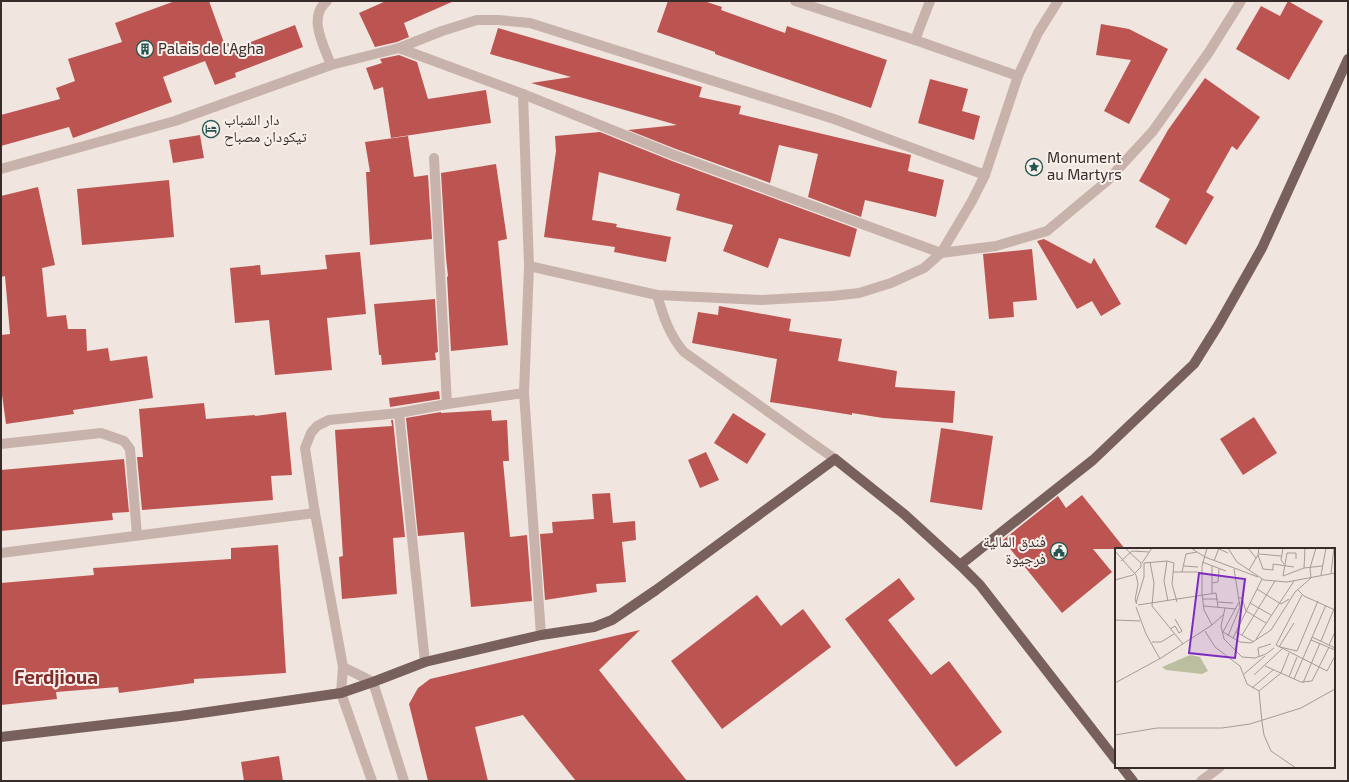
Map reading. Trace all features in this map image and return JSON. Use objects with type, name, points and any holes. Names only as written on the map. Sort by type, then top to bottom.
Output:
[{"type":"main road","points":[[960,565],[1093,460],[1194,364],[1219,324],[1262,248],[1348,59]]},
{"type":"main road","points":[[1,737],[180,716],[341,693],[424,662],[541,635],[594,627],[612,620],[656,590],[835,459],[904,514],[980,585],[1115,759]]},
{"type":"main road","points":[[1123,768],[1133,781]]},
{"type":"street","points":[[327,1],[320,10],[317,26],[331,65]]},
{"type":"street","points":[[795,1],[915,40],[1018,76]]},
{"type":"street","points":[[915,40],[930,1]]},
{"type":"street","points":[[529,266],[657,295],[761,300],[859,293],[891,283],[924,268],[941,253],[972,201],[985,174],[1018,76],[1038,33],[1058,1]]},
{"type":"street","points":[[399,48],[522,94],[674,155],[941,253],[996,246],[1047,231],[1079,205],[1107,181],[1153,131],[1209,52],[1241,1]]},
{"type":"street","points":[[1,169],[175,121],[331,65],[399,48],[442,31],[477,20],[498,20],[530,23],[834,119],[985,174]]},
{"type":"street","points":[[522,94],[529,266],[524,393],[541,635]]},
{"type":"street","points":[[434,158],[447,404]]},
{"type":"street","points":[[657,295],[669,330],[676,343],[684,352],[835,459]]},
{"type":"street","points":[[372,781],[341,693],[343,667],[305,448],[311,432],[317,426],[329,420],[399,413],[447,404],[524,393]]},
{"type":"street","points":[[399,413],[424,662]]},
{"type":"street","points":[[1,444],[101,433],[124,441],[130,449],[137,535]]},
{"type":"street","points":[[1,553],[315,512]]},
{"type":"street","points":[[343,667],[372,682],[404,781]]},
{"type":"street","points":[[1201,781],[1219,768]]},
{"type":"building","points":[[175,1],[209,1],[227,51],[295,25],[303,47],[235,73],[236,77],[215,85],[205,61],[163,77],[172,102],[73,138],[69,127],[1,146],[1,115],[60,99],[56,88],[75,81],[68,59],[122,42],[115,23]]},
{"type":"building","points":[[386,1],[454,1],[404,23],[409,37],[397,42],[375,47],[359,13]]},
{"type":"building","points":[[668,1],[704,1],[722,7],[721,10],[785,33],[787,26],[887,60],[871,108],[715,54],[715,52],[657,32]]},
{"type":"building","points":[[1288,1],[1323,21],[1289,80],[1236,49],[1261,6],[1280,16]]},
{"type":"building","points":[[1101,24],[1129,29],[1168,49],[1129,124],[1104,111],[1131,60],[1096,55]]},
{"type":"building","points":[[498,28],[702,87],[699,97],[741,106],[739,114],[911,155],[908,171],[944,180],[936,217],[865,200],[861,217],[808,197],[818,154],[779,145],[770,183],[628,130],[677,125],[531,83],[571,77],[490,54]]},
{"type":"building","points":[[399,55],[417,62],[428,99],[486,90],[491,123],[391,138],[383,87],[374,90],[366,68],[382,63],[380,59]]},
{"type":"building","points":[[1205,78],[1260,117],[1237,150],[1232,146],[1206,192],[1214,197],[1186,245],[1155,227],[1170,199],[1139,181],[1168,130]]},
{"type":"building","points":[[930,79],[968,89],[962,111],[980,116],[974,140],[918,123]]},
{"type":"building","points":[[600,132],[672,161],[857,229],[850,257],[779,238],[768,268],[723,251],[733,225],[676,210],[680,194],[599,172],[592,220],[617,224],[616,227],[671,237],[666,262],[614,252],[615,247],[544,237],[556,151],[555,136]]},
{"type":"building","points":[[200,135],[204,158],[173,163],[169,140]]},
{"type":"building","points":[[408,136],[414,177],[428,175],[432,239],[370,245],[366,172],[370,172],[365,142]]},
{"type":"building","points":[[496,164],[507,239],[498,241],[508,345],[451,351],[448,276],[441,173]]},
{"type":"building","points":[[169,180],[174,237],[82,245],[77,189]]},
{"type":"building","points":[[38,187],[55,265],[42,268],[47,317],[66,315],[68,329],[86,329],[87,351],[108,348],[110,361],[147,356],[153,398],[73,410],[74,414],[6,424],[1,387],[1,335],[10,334],[5,276],[1,277],[1,196]]},
{"type":"building","points":[[1044,239],[1091,264],[1094,258],[1121,304],[1101,316],[1092,301],[1077,309],[1037,241]]},
{"type":"building","points":[[1032,249],[1037,300],[1013,302],[1014,317],[989,319],[983,254]]},
{"type":"building","points":[[360,252],[366,314],[327,318],[332,370],[275,375],[269,320],[235,323],[230,268],[260,265],[261,275],[327,269],[325,255]]},
{"type":"building","points":[[435,299],[438,352],[435,353],[436,360],[382,365],[381,355],[379,355],[374,304]]},
{"type":"building","points":[[719,306],[791,319],[789,331],[842,339],[838,361],[897,371],[895,387],[955,391],[953,423],[883,418],[852,413],[852,415],[770,402],[777,359],[692,343],[698,312],[718,315]]},
{"type":"building","points":[[439,391],[440,399],[390,407],[389,398]]},
{"type":"building","points":[[204,403],[206,419],[255,416],[286,412],[292,475],[271,476],[273,500],[142,510],[137,457],[143,457],[139,409]]},
{"type":"building","points":[[491,410],[492,421],[507,420],[509,461],[503,461],[510,537],[527,535],[532,601],[471,607],[464,532],[418,536],[406,418],[441,412]]},
{"type":"building","points":[[733,413],[766,434],[747,464],[714,443]]},
{"type":"building","points":[[1254,417],[1277,453],[1243,475],[1220,439]]},
{"type":"building","points":[[391,420],[393,420],[405,537],[393,538],[397,594],[342,599],[339,557],[343,556],[335,430],[392,426]]},
{"type":"building","points":[[941,428],[993,436],[982,510],[930,502]]},
{"type":"building","points":[[706,452],[719,480],[700,488],[688,460]]},
{"type":"building","points":[[124,459],[129,512],[112,513],[113,520],[1,531],[1,470]]},
{"type":"building","points":[[610,493],[613,523],[635,521],[636,540],[622,542],[626,582],[596,584],[597,592],[545,600],[540,534],[553,533],[552,522],[594,519],[592,494]]},
{"type":"building","points":[[1082,495],[1124,548],[1093,549],[1112,572],[1062,613],[1003,540],[1058,496],[1066,508]]},
{"type":"building","points":[[278,545],[286,673],[194,679],[194,683],[119,693],[118,687],[56,692],[57,699],[1,705],[1,583],[94,575],[93,568],[231,559],[231,548]]},
{"type":"building","points":[[899,578],[915,599],[888,620],[931,675],[949,661],[1002,732],[956,767],[845,619]]},
{"type":"building","points":[[757,595],[781,626],[803,609],[831,647],[722,729],[671,661]]},
{"type":"building","points":[[640,630],[599,670],[687,781],[576,781],[523,715],[475,727],[488,781],[428,781],[409,704],[418,688],[430,679]]},
{"type":"building","points":[[279,756],[283,781],[244,781],[241,762]]},
{"type":"place","name":"Palais de l'Agha","points":[[145,49]]},
{"type":"place","name":"دار الشباب تيكودان مصباح","points":[[211,129]]},
{"type":"place","name":"Monument au Martyrs","points":[[1034,167]]},
{"type":"place","name":"فندق المالية فرجيوة","points":[[1059,551]]},
{"type":"district","name":"Ferdjioua","points":[[56,677]]}]
